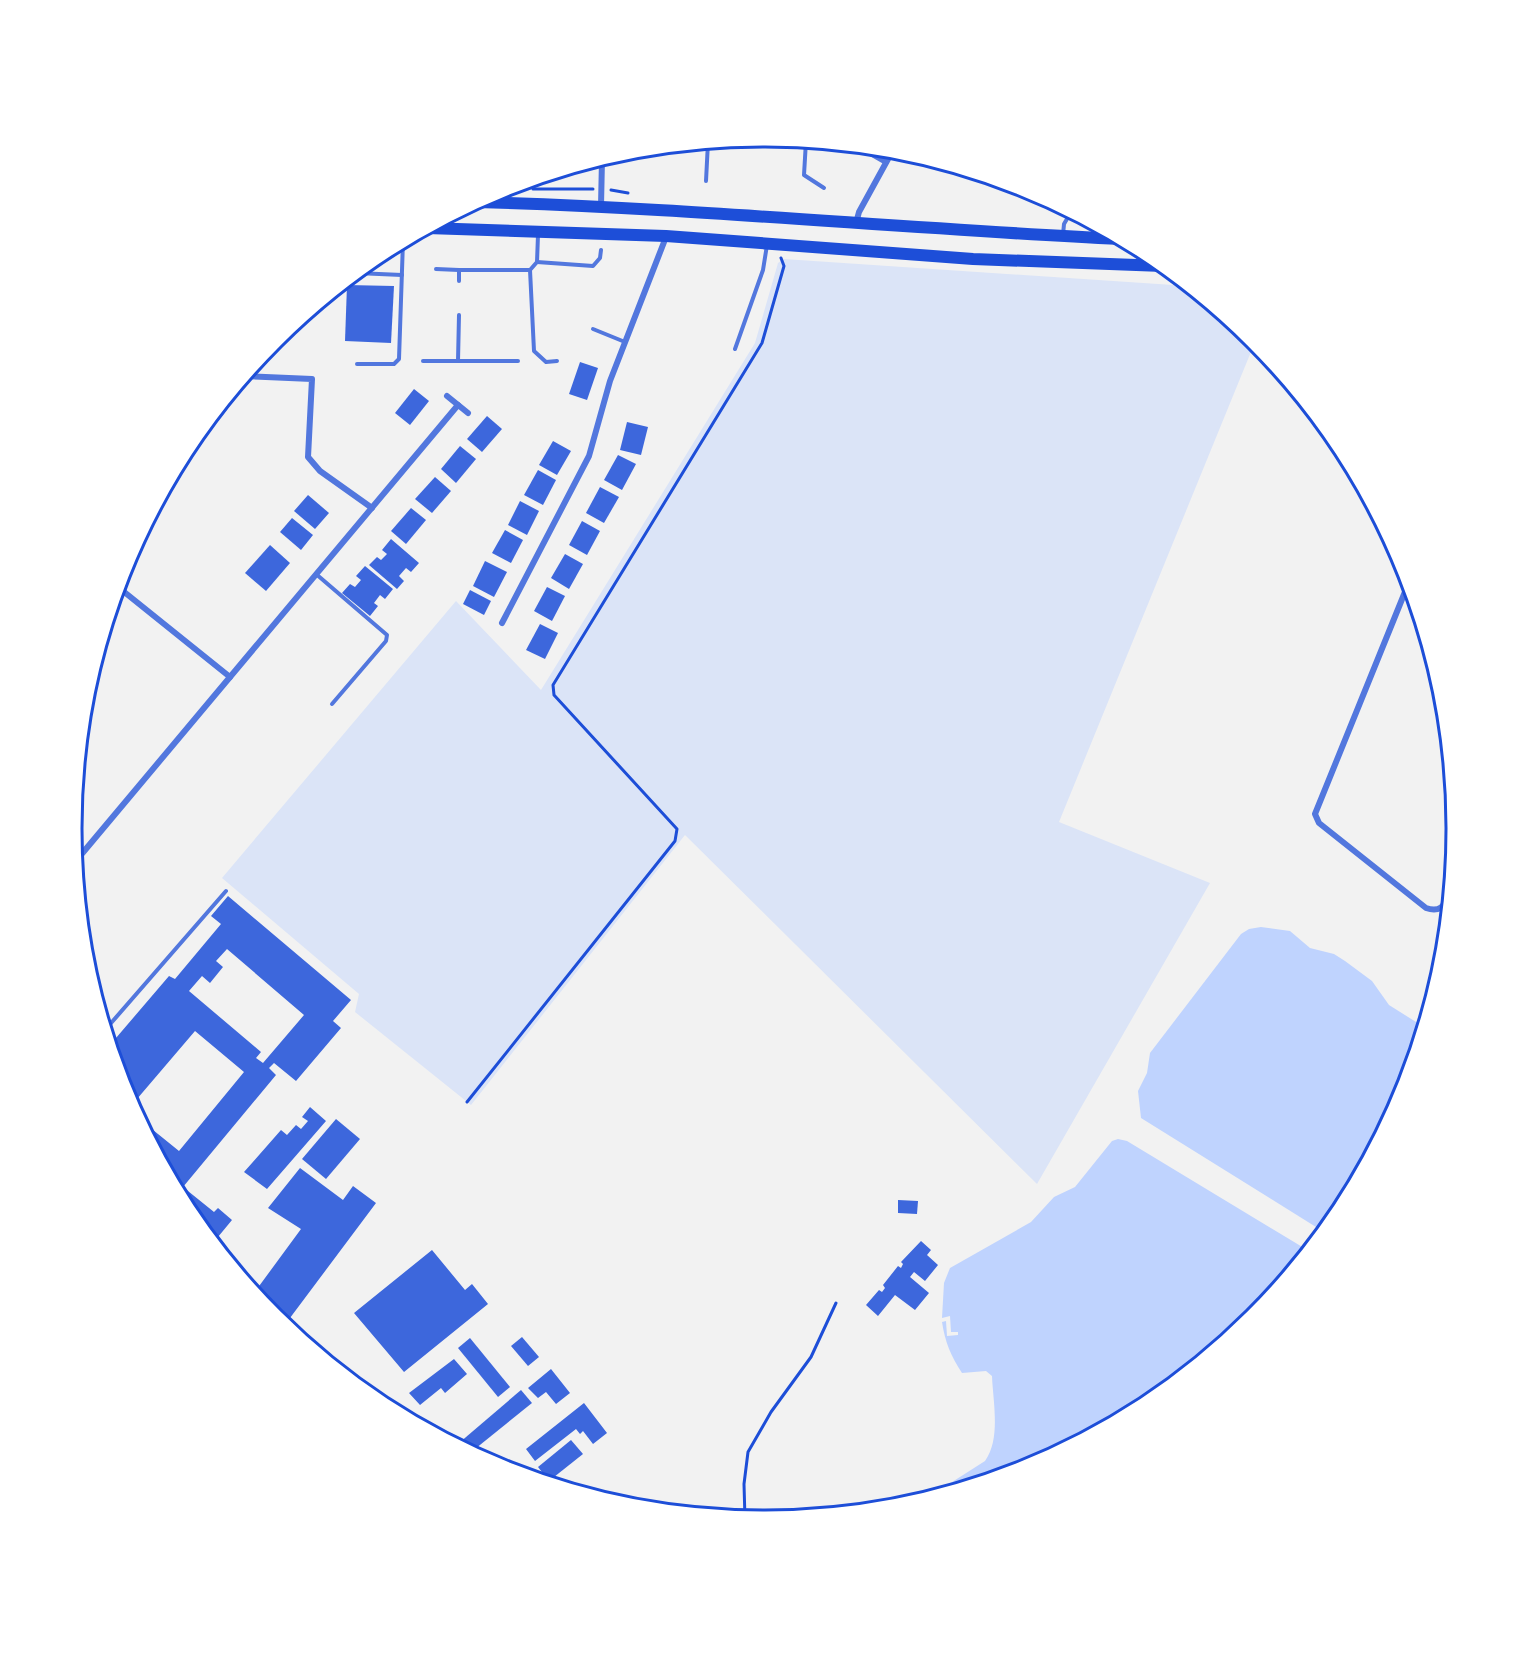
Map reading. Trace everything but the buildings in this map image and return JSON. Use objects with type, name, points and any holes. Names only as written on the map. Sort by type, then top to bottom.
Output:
[{"type":"highway","points":[[495,203],[601,206],[1103,238]]},
{"type":"highway","points":[[443,228],[666,236],[973,259],[1148,265]]},
{"type":"street","points":[[878,158],[886,162]]},
{"type":"street","points":[[856,223],[857,216],[888,159]]},
{"type":"street","points":[[601,206],[602,168]]},
{"type":"street","points":[[502,623],[589,456],[610,381],[666,236]]},
{"type":"street","points":[[255,376],[312,379],[308,457],[320,471],[372,508]]},
{"type":"street","points":[[447,396],[468,413]]},
{"type":"street","points":[[83,852],[458,405]]},
{"type":"street","points":[[125,593],[230,677]]},
{"type":"street","points":[[1404,595],[1315,814],[1319,823],[1417,902],[1426,908],[1437,910],[1441,908]]},
{"type":"lane","points":[[806,149],[804,175],[824,188]]},
{"type":"lane","points":[[706,181],[708,150]]},
{"type":"lane","points":[[1063,236],[1067,219]]},
{"type":"lane","points":[[538,231],[537,262],[530,270],[534,351],[546,362],[557,361]]},
{"type":"lane","points":[[735,349],[763,270],[767,245]]},
{"type":"lane","points":[[537,262],[593,266],[600,258],[602,250]]},
{"type":"lane","points":[[357,364],[398,363],[403,251]]},
{"type":"lane","points":[[436,269],[530,270]]},
{"type":"lane","points":[[459,270],[459,282]]},
{"type":"lane","points":[[369,274],[402,275]]},
{"type":"lane","points":[[458,362],[459,315]]},
{"type":"lane","points":[[593,329],[626,342]]},
{"type":"lane","points":[[423,361],[518,361]]},
{"type":"lane","points":[[316,574],[387,635],[386,641],[332,704]]},
{"type":"lane","points":[[111,1023],[226,891]]},
{"type":"path","points":[[531,189],[584,188]]},
{"type":"path","points":[[467,1102],[675,841],[677,829],[554,695],[553,685],[762,343],[784,266],[781,261]]},
{"type":"path","points":[[745,1510],[744,1484],[748,1452],[766,1420],[811,1357],[836,1304]]},
{"type":"shaded area","points":[[784,259],[1175,285],[1251,352],[1059,822],[1210,883],[1037,1184],[685,835],[471,1105],[355,1012],[359,994],[222,878],[456,601],[541,690],[755,343],[778,263]]},
{"type":"water","points":[[1261,927],[1290,931],[1310,948],[1334,954],[1372,981],[1389,1005],[1417,1022],[1394,1090],[1375,1130],[1354,1170],[1317,1228],[1141,1118],[1138,1091],[1147,1073],[1150,1053],[1241,934],[1249,929]]},
{"type":"water","points":[[1118,1139],[1127,1141],[1302,1247],[1246,1311],[1179,1370],[1143,1396],[1105,1419],[1025,1459],[948,1485],[985,1461],[990,1452],[995,1431],[992,1376],[986,1371],[962,1373],[945,1336],[942,1322],[946,1321],[947,1336],[958,1335],[958,1332],[951,1332],[950,1316],[942,1318],[944,1283],[950,1268],[1031,1222],[1054,1197],[1075,1187],[1112,1141]]}]
